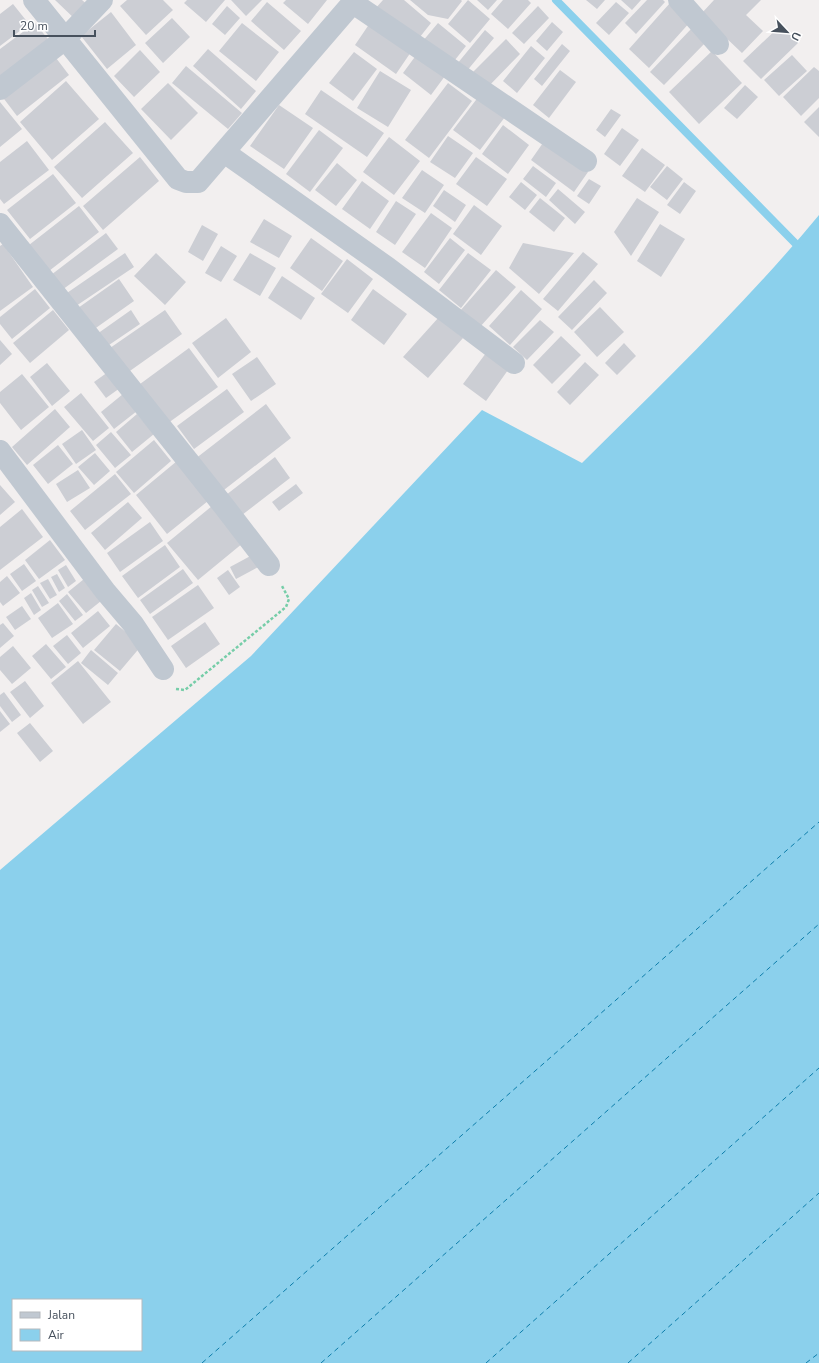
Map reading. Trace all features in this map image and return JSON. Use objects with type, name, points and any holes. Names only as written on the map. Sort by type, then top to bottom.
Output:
[{"type":"street","points":[[34,0],[178,179],[186,182],[198,182],[354,1],[586,161]]},
{"type":"street","points":[[0,89],[64,38],[102,0]]},
{"type":"street","points":[[679,0],[718,44]]},
{"type":"street","points":[[224,152],[388,268],[514,363]]},
{"type":"street","points":[[0,224],[269,565]]},
{"type":"street","points":[[0,451],[105,591],[133,624],[162,669]]},
{"type":"path","points":[[162,669],[176,689],[184,690],[286,607],[289,599],[269,565]]},
{"type":"water","points":[[819,215],[819,1363],[0,1363],[0,870],[251,656],[482,410],[582,463],[704,342],[763,280]]},
{"type":"building","points":[[55,0],[82,0],[90,7],[77,21]]},
{"type":"building","points":[[127,0],[163,0],[173,10],[146,35],[120,6]]},
{"type":"building","points":[[187,0],[225,0],[206,22],[184,3]]},
{"type":"building","points":[[231,0],[262,0],[246,16]]},
{"type":"building","points":[[286,0],[327,0],[308,24],[283,3]]},
{"type":"building","points":[[383,0],[404,0],[431,23],[416,42],[375,9]]},
{"type":"building","points":[[410,0],[462,1],[448,19],[428,15]]},
{"type":"building","points":[[468,0],[490,19],[470,43],[448,24]]},
{"type":"building","points":[[477,0],[497,0],[488,10]]},
{"type":"building","points":[[503,0],[528,0],[531,3],[508,29],[491,14]]},
{"type":"building","points":[[586,0],[605,0],[597,9]]},
{"type":"building","points":[[621,0],[641,0],[632,10]]},
{"type":"building","points":[[647,0],[663,0],[665,2],[636,34],[625,23]]},
{"type":"building","points":[[714,0],[761,0],[746,15],[763,31],[742,53],[701,14]]},
{"type":"building","points":[[267,2],[301,31],[284,50],[251,21]]},
{"type":"building","points":[[616,2],[629,13],[609,35],[596,23]]},
{"type":"building","points":[[670,3],[691,21],[649,68],[629,49]]},
{"type":"building","points":[[13,4],[29,24],[0,46],[0,14]]},
{"type":"building","points":[[227,6],[240,18],[225,35],[212,24]]},
{"type":"building","points":[[538,6],[549,18],[524,44],[512,33]]},
{"type":"building","points":[[111,12],[136,45],[107,69],[81,36]]},
{"type":"building","points":[[172,18],[190,37],[163,63],[145,43]]},
{"type":"building","points":[[372,20],[413,49],[396,74],[355,45]]},
{"type":"building","points":[[552,22],[563,32],[547,51],[536,41]]},
{"type":"building","points":[[35,23],[52,44],[0,84],[0,49]]},
{"type":"building","points":[[242,23],[279,52],[256,81],[219,51]]},
{"type":"building","points":[[438,23],[466,46],[451,65],[422,42]]},
{"type":"building","points":[[782,24],[799,42],[761,79],[743,61]]},
{"type":"building","points":[[692,28],[706,42],[664,85],[650,72]]},
{"type":"building","points":[[485,30],[494,38],[466,72],[457,64]]},
{"type":"building","points":[[506,39],[520,54],[487,88],[472,73]]},
{"type":"building","points":[[562,44],[570,51],[542,86],[534,79]]},
{"type":"building","points":[[531,46],[545,58],[517,93],[503,81]]},
{"type":"building","points":[[208,49],[256,91],[241,109],[193,66]]},
{"type":"building","points":[[140,50],[160,72],[134,97],[114,76]]},
{"type":"building","points":[[712,51],[742,83],[699,124],[669,92]]},
{"type":"building","points":[[354,52],[377,69],[353,101],[329,83]]},
{"type":"building","points":[[53,54],[69,75],[17,116],[1,95]]},
{"type":"building","points":[[417,54],[445,76],[431,95],[403,73]]},
{"type":"building","points":[[792,55],[807,71],[779,96],[764,80]]},
{"type":"building","points":[[186,66],[242,113],[228,129],[172,83]]},
{"type":"building","points":[[814,67],[819,71],[819,98],[801,116],[783,97]]},
{"type":"building","points":[[560,70],[576,82],[549,118],[533,105]]},
{"type":"building","points":[[380,71],[411,90],[388,127],[357,108]]},
{"type":"building","points":[[66,81],[99,119],[52,160],[20,122]]},
{"type":"building","points":[[168,83],[198,113],[171,140],[141,109]]},
{"type":"building","points":[[448,83],[472,101],[429,158],[405,140]]},
{"type":"building","points":[[745,85],[758,97],[737,119],[724,108]]},
{"type":"building","points":[[321,90],[384,133],[367,157],[305,114]]},
{"type":"building","points":[[479,96],[505,117],[480,150],[453,130]]},
{"type":"building","points":[[0,102],[22,129],[0,147]]},
{"type":"building","points":[[279,105],[313,128],[284,169],[250,146]]},
{"type":"building","points":[[819,107],[819,137],[804,122]]},
{"type":"building","points":[[611,109],[621,115],[605,137],[596,130]]},
{"type":"building","points":[[105,122],[133,153],[82,198],[54,167]]},
{"type":"building","points":[[503,125],[529,145],[508,174],[482,154]]},
{"type":"building","points":[[622,128],[639,140],[620,166],[604,154]]},
{"type":"building","points":[[319,130],[343,148],[310,192],[286,174]]},
{"type":"building","points":[[448,136],[473,153],[455,178],[430,162]]},
{"type":"building","points":[[389,137],[420,161],[394,195],[363,172]]},
{"type":"building","points":[[545,140],[588,172],[574,192],[531,160]]},
{"type":"building","points":[[27,141],[49,170],[4,204],[0,199],[0,162]]},
{"type":"building","points":[[642,148],[665,165],[645,192],[622,176]]},
{"type":"building","points":[[140,157],[159,181],[103,230],[83,206]]},
{"type":"building","points":[[476,157],[507,179],[487,206],[456,184]]},
{"type":"building","points":[[337,163],[357,180],[336,206],[315,190]]},
{"type":"building","points":[[533,166],[556,183],[546,197],[523,179]]},
{"type":"building","points":[[667,166],[683,179],[667,200],[650,187]]},
{"type":"building","points":[[422,170],[444,185],[425,213],[402,198]]},
{"type":"building","points":[[53,174],[76,203],[30,239],[7,210]]},
{"type":"building","points":[[589,179],[601,186],[589,204],[577,196]]},
{"type":"building","points":[[362,181],[389,201],[370,229],[342,209]]},
{"type":"building","points":[[521,182],[537,195],[525,210],[509,197]]},
{"type":"building","points":[[684,182],[696,191],[680,214],[667,205]]},
{"type":"building","points":[[558,189],[585,212],[575,224],[549,200]]},
{"type":"building","points":[[444,190],[466,205],[455,222],[433,206]]},
{"type":"building","points":[[540,198],[565,218],[554,232],[529,212]]},
{"type":"building","points":[[637,198],[659,212],[631,256],[614,232]]},
{"type":"building","points":[[396,201],[416,214],[395,245],[376,232]]},
{"type":"building","points":[[474,205],[502,226],[481,255],[453,234]]},
{"type":"building","points":[[79,206],[99,232],[49,271],[29,245]]},
{"type":"building","points":[[431,213],[452,228],[425,268],[402,252]]},
{"type":"building","points":[[264,219],[292,236],[279,258],[250,242]]},
{"type":"building","points":[[660,224],[685,239],[661,277],[637,261]]},
{"type":"building","points":[[202,225],[218,234],[203,261],[188,252]]},
{"type":"building","points":[[106,233],[118,249],[62,290],[51,275]]},
{"type":"building","points":[[311,238],[343,261],[322,291],[290,268]]},
{"type":"building","points":[[450,238],[465,250],[439,284],[424,272]]},
{"type":"building","points":[[523,243],[574,253],[539,294],[509,268]]},
{"type":"building","points":[[3,244],[33,287],[0,311],[0,246]]},
{"type":"building","points":[[221,246],[237,256],[221,282],[205,273]]},
{"type":"building","points":[[583,252],[598,264],[558,311],[543,299]]},
{"type":"building","points":[[125,253],[134,267],[73,308],[64,295]]},
{"type":"building","points":[[156,253],[186,282],[165,305],[134,276]]},
{"type":"building","points":[[250,253],[276,268],[260,296],[233,280]]},
{"type":"building","points":[[468,253],[491,270],[461,308],[439,290]]},
{"type":"building","points":[[347,259],[373,279],[348,313],[321,294]]},
{"type":"building","points":[[496,270],[516,287],[479,328],[460,311]]},
{"type":"building","points":[[282,276],[315,298],[301,320],[268,298]]},
{"type":"building","points":[[119,279],[134,301],[93,330],[78,308]]},
{"type":"building","points":[[594,280],[607,293],[572,330],[558,317]]},
{"type":"building","points":[[35,289],[50,308],[12,339],[0,324],[0,317]]},
{"type":"building","points":[[373,289],[407,314],[384,345],[351,320]]},
{"type":"building","points":[[521,290],[542,309],[510,345],[489,326]]},
{"type":"building","points":[[600,307],[624,332],[597,357],[574,332]]},
{"type":"building","points":[[53,310],[69,330],[30,363],[13,343]]},
{"type":"building","points":[[131,310],[140,324],[106,347],[97,334]]},
{"type":"building","points":[[165,310],[182,334],[127,373],[110,348]]},
{"type":"building","points":[[439,317],[463,338],[428,378],[403,357]]},
{"type":"building","points":[[226,318],[251,352],[218,378],[192,343]]},
{"type":"building","points":[[540,320],[554,332],[527,360],[513,347]]},
{"type":"building","points":[[561,336],[581,355],[552,384],[533,365]]},
{"type":"building","points":[[0,340],[12,354],[0,365]]},
{"type":"building","points":[[624,343],[636,356],[617,375],[605,363]]},
{"type":"building","points":[[189,348],[218,387],[164,426],[136,387]]},
{"type":"building","points":[[486,353],[508,370],[486,401],[463,384]]},
{"type":"building","points":[[257,357],[276,384],[251,401],[232,374]]},
{"type":"building","points":[[585,362],[599,375],[570,405],[557,392]]},
{"type":"building","points":[[47,363],[70,391],[52,406],[30,377]]},
{"type":"building","points":[[108,372],[120,388],[106,398],[94,382]]},
{"type":"building","points":[[22,374],[49,407],[21,430],[0,403],[0,392]]},
{"type":"building","points":[[227,389],[244,412],[194,449],[177,426]]},
{"type":"building","points":[[81,393],[109,428],[93,441],[64,407]]},
{"type":"building","points":[[123,394],[137,411],[114,429],[101,412]]},
{"type":"building","points":[[266,404],[291,438],[220,493],[195,459]]},
{"type":"building","points":[[55,409],[70,427],[27,465],[12,447]]},
{"type":"building","points":[[137,414],[154,434],[132,452],[116,432]]},
{"type":"building","points":[[82,430],[96,450],[76,464],[62,444]]},
{"type":"building","points":[[111,432],[131,455],[115,468],[96,445]]},
{"type":"building","points":[[154,440],[171,461],[134,493],[116,472]]},
{"type":"building","points":[[58,445],[73,464],[48,484],[33,465]]},
{"type":"building","points":[[95,453],[110,471],[94,485],[78,467]]},
{"type":"building","points":[[275,457],[290,478],[242,515],[226,495]]},
{"type":"building","points":[[177,461],[208,501],[167,534],[136,495]]},
{"type":"building","points":[[78,470],[90,488],[67,502],[56,484]]},
{"type":"building","points":[[115,474],[131,494],[85,530],[70,511]]},
{"type":"building","points":[[296,484],[303,493],[279,511],[272,502]]},
{"type":"building","points":[[0,485],[15,502],[0,515]]},
{"type":"building","points":[[128,502],[142,518],[105,550],[91,533]]},
{"type":"building","points":[[212,506],[243,543],[198,580],[167,543]]},
{"type":"building","points":[[22,509],[43,537],[0,570],[0,527]]},
{"type":"building","points":[[150,522],[163,541],[120,572],[107,553]]},
{"type":"building","points":[[50,540],[65,560],[39,579],[25,560]]},
{"type":"building","points":[[165,545],[180,567],[138,598],[122,576]]},
{"type":"building","points":[[258,552],[264,564],[236,579],[230,567]]},
{"type":"building","points":[[24,564],[36,581],[22,591],[10,574]]},
{"type":"building","points":[[66,565],[76,581],[68,587],[58,570]]},
{"type":"building","points":[[183,569],[193,583],[150,614],[140,600]]},
{"type":"building","points":[[228,570],[240,587],[229,595],[217,578]]},
{"type":"building","points":[[57,574],[65,588],[59,592],[51,577]]},
{"type":"building","points":[[7,576],[20,593],[3,606],[0,602],[0,582]]},
{"type":"building","points":[[48,579],[57,595],[50,599],[40,583]]},
{"type":"building","points":[[84,579],[101,601],[86,613],[68,592]]},
{"type":"building","points":[[198,585],[214,608],[168,640],[152,617]]},
{"type":"building","points":[[38,586],[49,603],[42,607],[32,590]]},
{"type":"building","points":[[31,593],[41,610],[34,615],[24,598]]},
{"type":"building","points":[[67,594],[83,615],[75,621],[59,601]]},
{"type":"building","points":[[58,603],[73,624],[52,638],[38,618]]},
{"type":"building","points":[[22,606],[31,619],[15,630],[6,617]]},
{"type":"building","points":[[98,611],[110,626],[83,648],[71,633]]},
{"type":"building","points":[[205,622],[220,644],[186,668],[171,646]]},
{"type":"building","points":[[3,623],[14,636],[0,648],[0,625]]},
{"type":"building","points":[[116,624],[142,645],[120,671],[94,650]]},
{"type":"building","points":[[67,635],[81,653],[68,664],[53,646]]},
{"type":"building","points":[[46,644],[66,667],[51,679],[32,656]]},
{"type":"building","points":[[13,646],[31,668],[12,684],[0,670],[0,657]]},
{"type":"building","points":[[91,650],[118,673],[108,685],[81,663]]},
{"type":"building","points":[[78,661],[111,702],[83,724],[51,683]]},
{"type":"building","points":[[25,681],[44,706],[30,718],[10,692]]},
{"type":"building","points":[[4,692],[21,715],[12,722],[0,706],[0,695]]},
{"type":"building","points":[[0,711],[10,724],[0,732]]},
{"type":"building","points":[[30,723],[53,751],[40,762],[17,733]]},
{"type":"waterway","points":[[556,0],[796,244]]},
{"type":"ferry route","points":[[202,1363],[819,822]]},
{"type":"ferry route","points":[[321,1363],[819,924]]},
{"type":"ferry route","points":[[486,1363],[819,1068]]},
{"type":"ferry route","points":[[628,1363],[819,1193]]},
{"type":"ferry route","points":[[806,1363],[819,1353]]}]
